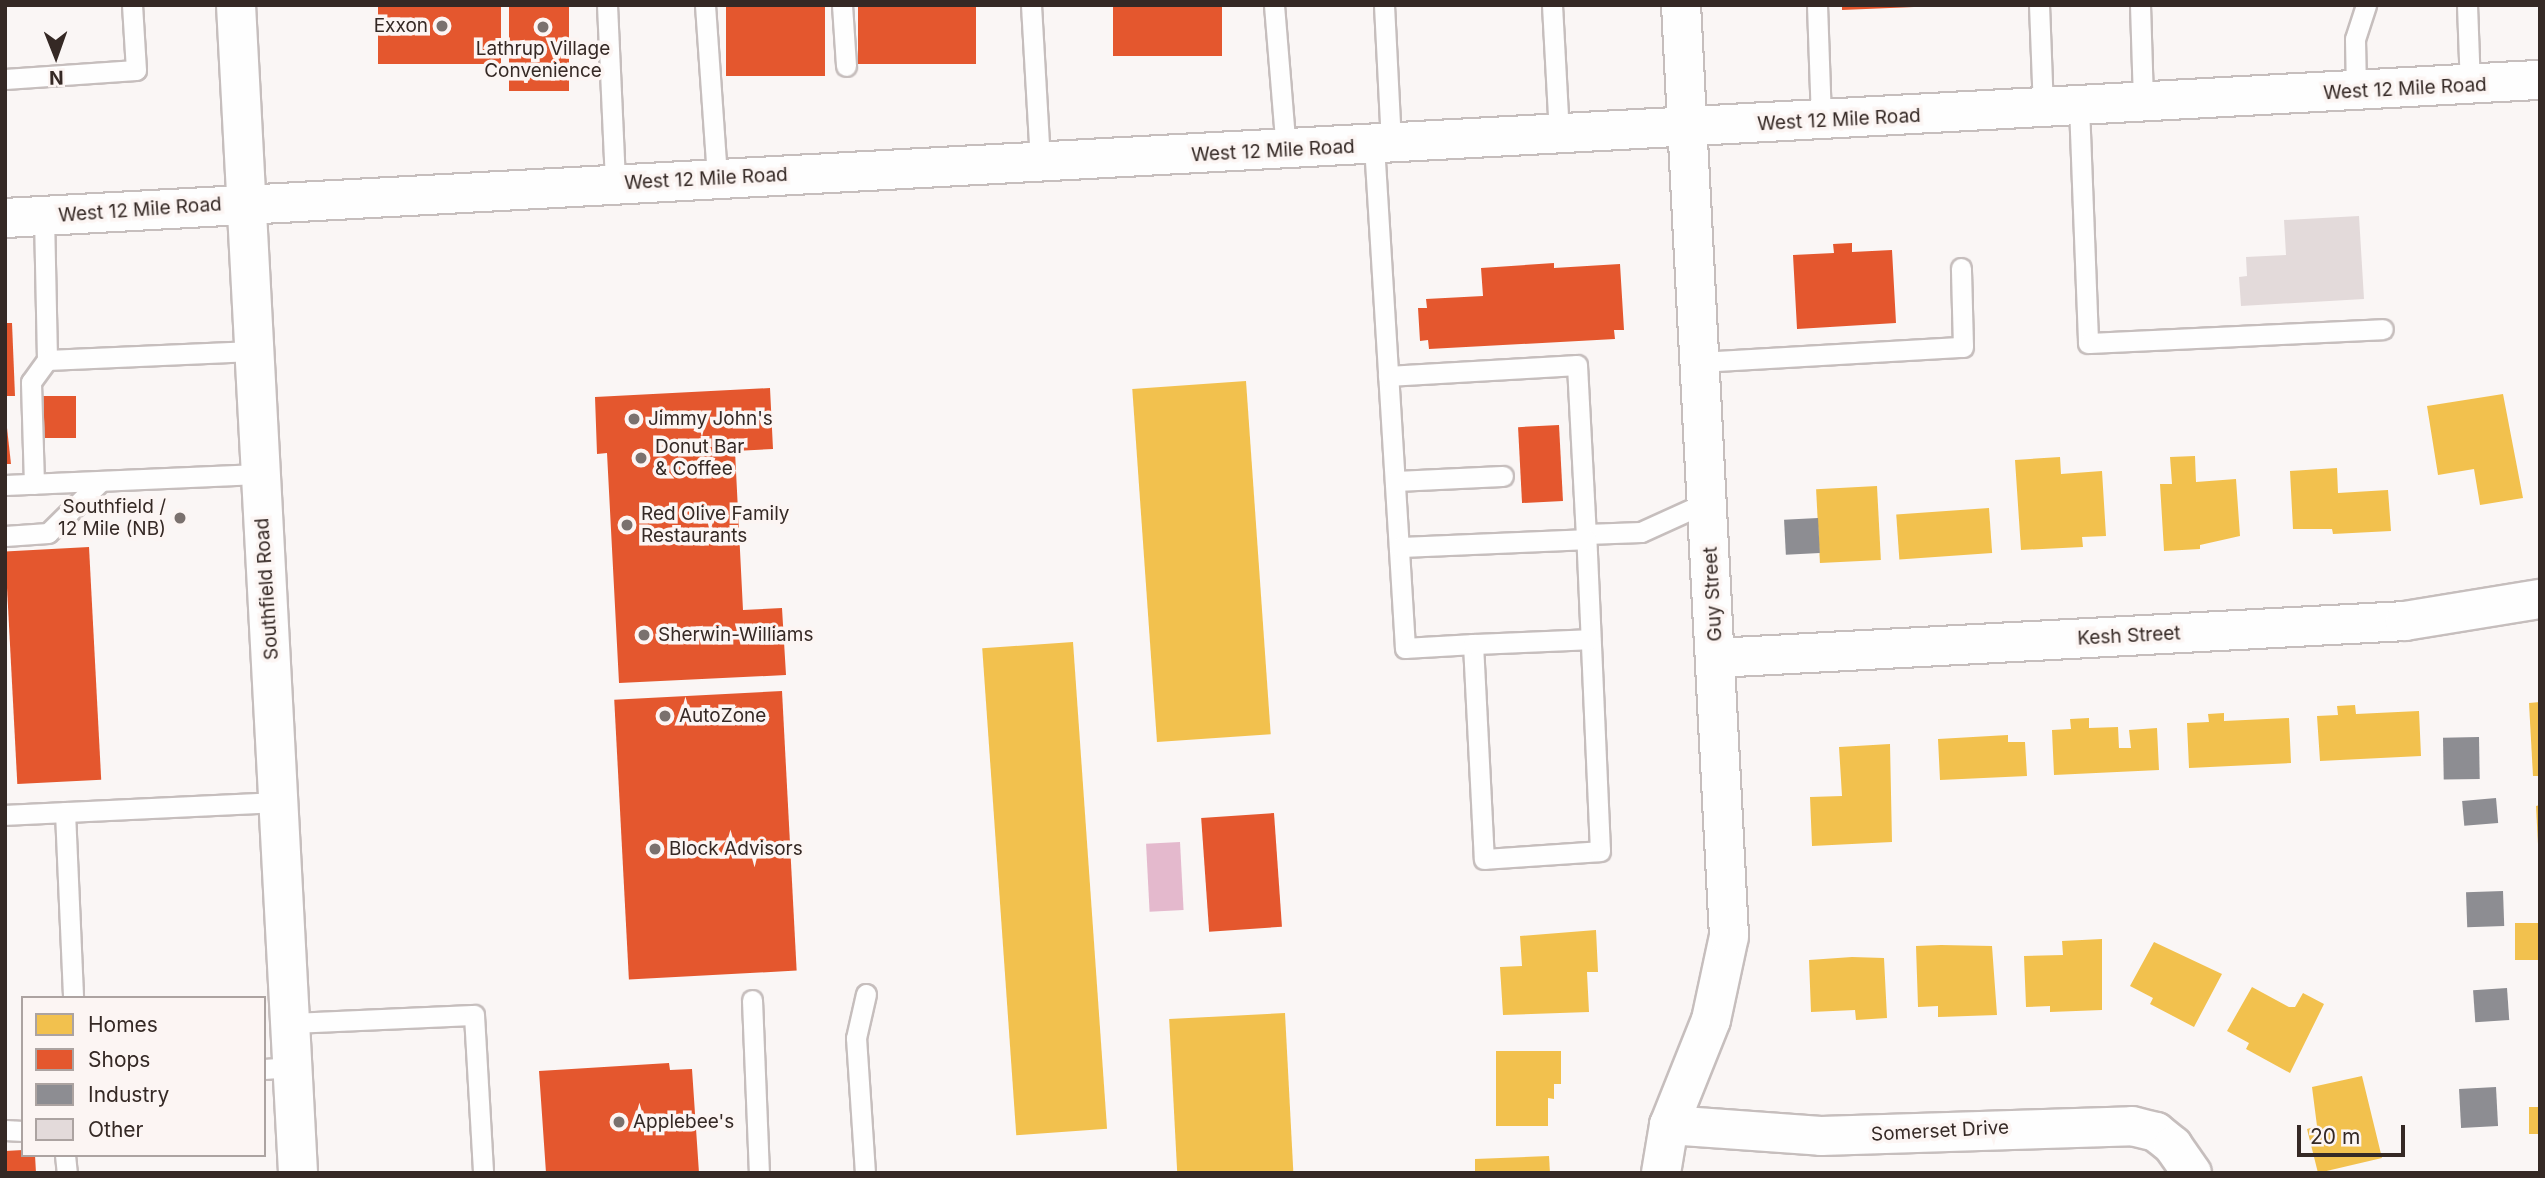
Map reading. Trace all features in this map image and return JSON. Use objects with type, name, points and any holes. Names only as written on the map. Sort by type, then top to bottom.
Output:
[{"type":"main road","name":"Southfield Road","points":[[236,5],[290,1023],[278,1068],[298,1173]]},
{"type":"main road","name":"Guy Street","points":[[1661,1173],[1669,1125],[1711,1020],[1729,936],[1681,5]]},
{"type":"main road","name":"West 12 Mile Road","points":[[5,218],[615,183],[1040,163],[2470,86],[2540,80]]},
{"type":"main road","name":"Kesh Street","points":[[1716,658],[2405,621],[2540,599]]},
{"type":"main road","name":"Somerset Drive","points":[[1669,1125],[1821,1136],[2121,1125],[2156,1132],[2173,1146],[2192,1173]]},
{"type":"lane","points":[[5,79],[136,70],[132,5]]},
{"type":"lane","points":[[607,5],[615,183]]},
{"type":"lane","points":[[705,5],[717,178]]},
{"type":"lane","points":[[842,5],[846,66]]},
{"type":"lane","points":[[1031,5],[1040,163]]},
{"type":"lane","points":[[1274,5],[1286,150]]},
{"type":"lane","points":[[1384,5],[1382,145],[1388,376],[1405,648],[1590,639]]},
{"type":"lane","points":[[1552,5],[1559,134]]},
{"type":"lane","points":[[1817,5],[1821,121]]},
{"type":"lane","points":[[2039,5],[2061,107],[2088,343],[2383,329]]},
{"type":"lane","points":[[2140,5],[2143,103]]},
{"type":"lane","points":[[2356,92],[2355,39],[2366,5]]},
{"type":"lane","points":[[2467,5],[2470,86]]},
{"type":"lane","points":[[34,484],[31,382],[47,360],[44,216]]},
{"type":"lane","points":[[1700,362],[1964,347],[1961,268]]},
{"type":"lane","points":[[47,360],[253,351]]},
{"type":"lane","points":[[1388,376],[1577,365],[1600,851],[1484,859],[1473,644]]},
{"type":"lane","points":[[5,485],[260,474]]},
{"type":"lane","points":[[1395,481],[1503,475]]},
{"type":"lane","points":[[5,536],[48,533],[101,481]]},
{"type":"lane","points":[[1399,547],[1641,532],[1707,502]]},
{"type":"lane","points":[[5,815],[280,802]]},
{"type":"lane","points":[[65,812],[73,996]]},
{"type":"lane","points":[[865,1173],[856,1038],[866,994]]},
{"type":"lane","points":[[752,1000],[760,1173]]},
{"type":"lane","points":[[290,1023],[474,1014],[483,1173]]},
{"type":"shaded area","points":[[1180,842],[1184,910],[1150,912],[1146,844]]},
{"type":"building: Homes","points":[[1246,381],[1271,734],[1157,742],[1132,389]]},
{"type":"building: Homes","points":[[2503,394],[2523,498],[2480,505],[2474,469],[2438,475],[2427,406]]},
{"type":"building: Homes","points":[[2195,456],[2196,482],[2236,479],[2240,536],[2200,545],[2200,549],[2164,551],[2160,484],[2172,484],[2170,457]]},
{"type":"building: Homes","points":[[2060,457],[2061,474],[2102,471],[2106,536],[2082,537],[2083,547],[2021,550],[2015,460]]},
{"type":"building: Homes","points":[[2337,468],[2338,493],[2388,490],[2391,531],[2333,534],[2332,529],[2293,529],[2290,471]]},
{"type":"building: Homes","points":[[1877,486],[1881,560],[1820,563],[1816,489]]},
{"type":"building: Homes","points":[[1989,508],[1992,553],[1899,559],[1896,514]]},
{"type":"building: Homes","points":[[1073,642],[1107,1129],[1016,1135],[982,648]]},
{"type":"building: Homes","points":[[2540,702],[2540,776],[2533,776],[2529,703]]},
{"type":"building: Homes","points":[[2355,705],[2356,714],[2419,711],[2421,756],[2320,761],[2317,716],[2338,715],[2337,706]]},
{"type":"building: Homes","points":[[2224,713],[2224,721],[2289,718],[2291,763],[2189,768],[2187,723],[2209,722],[2208,714]]},
{"type":"building: Homes","points":[[2089,718],[2089,728],[2118,727],[2119,748],[2131,748],[2129,730],[2157,728],[2159,770],[2054,775],[2052,730],[2071,729],[2070,719]]},
{"type":"building: Homes","points":[[2008,735],[2008,742],[2025,742],[2027,776],[1940,780],[1938,739]]},
{"type":"building: Homes","points":[[1890,744],[1892,842],[1812,846],[1810,797],[1842,796],[1839,747]]},
{"type":"building: Homes","points":[[2540,805],[2540,844],[2538,844],[2536,806]]},
{"type":"building: Homes","points":[[2515,923],[2540,923],[2540,960],[2515,960]]},
{"type":"building: Homes","points":[[1596,930],[1598,972],[1587,972],[1589,1012],[1503,1015],[1500,967],[1522,966],[1520,936]]},
{"type":"building: Homes","points":[[2102,939],[2102,1010],[2050,1012],[2050,1006],[2026,1007],[2024,956],[2063,955],[2062,941]]},
{"type":"building: Homes","points":[[2154,942],[2222,974],[2194,1027],[2150,1004],[2153,998],[2130,986]]},
{"type":"building: Homes","points":[[1916,946],[1992,946],[1997,1015],[1938,1017],[1938,1006],[1918,1007]]},
{"type":"building: Homes","points":[[1884,958],[1887,1018],[1856,1020],[1855,1010],[1811,1012],[1809,960]]},
{"type":"building: Homes","points":[[2252,987],[2289,1007],[2295,1007],[2303,993],[2324,1004],[2290,1073],[2246,1049],[2249,1043],[2227,1031]]},
{"type":"building: Homes","points":[[1285,1013],[1293,1173],[1177,1173],[1169,1019]]},
{"type":"building: Homes","points":[[1496,1051],[1561,1051],[1561,1084],[1554,1084],[1554,1099],[1548,1098],[1548,1126],[1496,1126]]},
{"type":"building: Homes","points":[[2362,1076],[2382,1158],[2318,1173],[2307,1129],[2317,1126],[2312,1087]]},
{"type":"building: Homes","points":[[2529,1107],[2540,1107],[2540,1134],[2529,1134]]},
{"type":"building: Homes","points":[[1549,1156],[1550,1173],[1475,1173],[1475,1159]]},
{"type":"building: Shops","points":[[378,5],[501,5],[501,64],[378,64]]},
{"type":"building: Shops","points":[[509,5],[569,5],[569,91],[509,91]]},
{"type":"building: Shops","points":[[726,5],[825,5],[825,76],[726,76]]},
{"type":"building: Shops","points":[[858,5],[976,5],[976,64],[858,64]]},
{"type":"building: Shops","points":[[1113,5],[1222,5],[1222,56],[1113,56]]},
{"type":"building: Shops","points":[[1842,5],[1914,5],[1914,7],[1842,10]]},
{"type":"building: Shops","points":[[1852,243],[1852,252],[1892,250],[1896,323],[1797,329],[1793,255],[1834,253],[1833,244]]},
{"type":"building: Shops","points":[[1554,263],[1554,268],[1620,264],[1624,330],[1614,330],[1615,339],[1429,349],[1428,340],[1420,341],[1418,308],[1427,308],[1426,299],[1483,296],[1481,268]]},
{"type":"building: Shops","points":[[5,323],[12,323],[15,396],[5,396]]},
{"type":"building: Shops","points":[[770,388],[773,449],[735,451],[743,610],[782,608],[786,675],[619,683],[607,453],[597,454],[595,397]]},
{"type":"building: Shops","points":[[40,396],[76,396],[76,438],[40,438]]},
{"type":"building: Shops","points":[[5,410],[11,464],[5,464]]},
{"type":"building: Shops","points":[[1559,425],[1563,501],[1522,503],[1518,427]]},
{"type":"building: Shops","points":[[89,547],[101,780],[17,784],[5,551]]},
{"type":"building: Shops","points":[[782,691],[797,971],[629,979],[614,700]]},
{"type":"building: Shops","points":[[1274,813],[1282,927],[1209,932],[1201,818]]},
{"type":"building: Shops","name":"Applebee's","points":[[669,1063],[670,1070],[692,1069],[699,1173],[546,1173],[539,1071]]},
{"type":"building: Shops","points":[[21,1150],[21,1157],[35,1157],[36,1173],[5,1173],[5,1151]]},
{"type":"building: Industry","points":[[1818,518],[1820,553],[1786,555],[1784,520]]},
{"type":"building: Industry","points":[[2479,737],[2480,779],[2444,780],[2443,738]]},
{"type":"building: Industry","points":[[2496,798],[2498,823],[2464,826],[2462,801]]},
{"type":"building: Industry","points":[[2503,891],[2504,926],[2467,927],[2466,892]]},
{"type":"building: Industry","points":[[2507,988],[2509,1020],[2475,1022],[2473,990]]},
{"type":"building: Industry","points":[[2496,1087],[2498,1126],[2461,1128],[2459,1089]]},
{"type":"building: Other","points":[[2359,216],[2364,299],[2241,306],[2239,277],[2247,276],[2246,257],[2286,255],[2284,220]]},
{"type":"place","name":"Exxon","points":[[442,26]]},
{"type":"place","name":"Lathrup Village Convenience","points":[[543,27]]},
{"type":"place","name":"Jimmy John's","points":[[634,419]]},
{"type":"place","name":"Donut Bar & Coffee","points":[[641,458]]},
{"type":"place","name":"Southfield / 12 Mile (NB)","points":[[180,518]]},
{"type":"place","name":"Red Olive Family Restaurants","points":[[627,525]]},
{"type":"place","name":"Sherwin-Williams","points":[[644,635]]},
{"type":"place","name":"AutoZone","points":[[665,716]]},
{"type":"place","name":"Block Advisors","points":[[655,849]]},
{"type":"place","name":"Applebee's","points":[[619,1122]]}]
